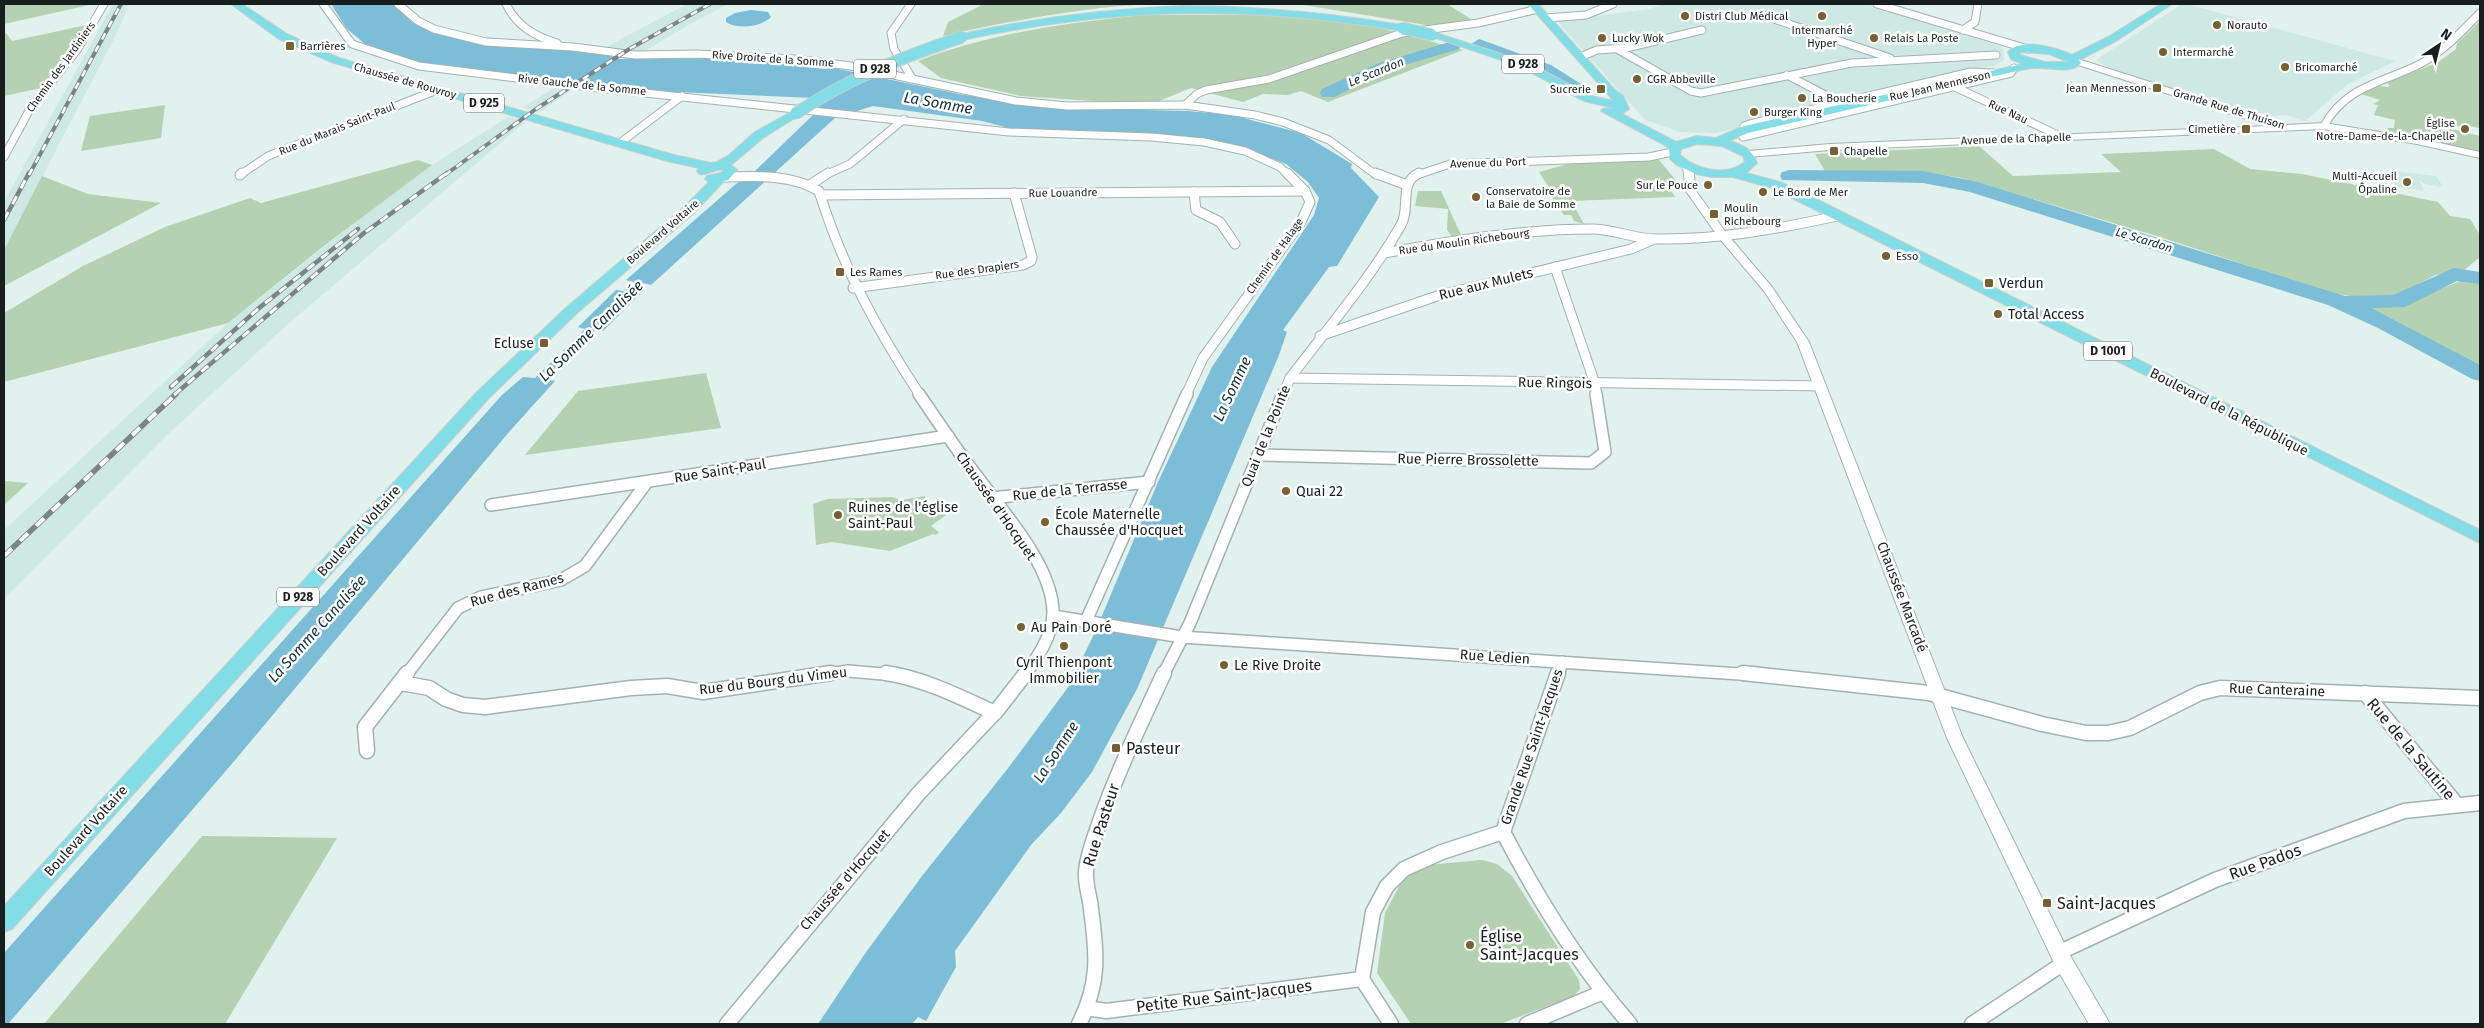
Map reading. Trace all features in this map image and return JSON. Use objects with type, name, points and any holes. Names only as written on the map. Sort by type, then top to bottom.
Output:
[{"type":"main road","name":"Chaussée de Rouvroy","points":[[236,4],[268,29],[304,49],[721,173]]},
{"type":"main road","points":[[2060,54],[2073,62],[2086,51],[2112,39],[2167,4]]},
{"type":"main road","points":[[1535,6],[1618,98],[1611,107]]},
{"type":"main road","name":"Boulevard Voltaire","points":[[4,922],[483,395],[603,283],[608,275],[646,238],[698,195],[721,173],[795,114],[830,91],[871,70],[962,37],[1066,16],[1131,9],[1276,10],[1337,16],[1434,36],[1513,64],[1572,96],[1611,107]]},
{"type":"main road","points":[[2013,62],[2028,48],[2060,54],[2086,51]]},
{"type":"main road","name":"Rue Jean Mennesson","points":[[1718,141],[1747,144],[1994,73],[2013,62],[2040,64],[2073,62]]},
{"type":"main road","name":"D 928","points":[[1611,107],[1646,126],[1692,140]]},
{"type":"main road","name":"D 928","points":[[1611,107],[1665,140],[1681,162]]},
{"type":"main road","points":[[1718,141],[1692,140],[1681,162],[1710,173],[1733,173],[1747,168],[1747,144]]},
{"type":"main road","name":"Boulevard de la République","points":[[1718,141],[1747,144],[1794,189],[2480,529]]},
{"type":"main road","name":"Boulevard de la République","points":[[1733,173],[1776,185],[2480,537]]},
{"type":"street","name":"Chemin des Jardiniers","points":[[4,157],[30,109],[77,50],[104,4]]},
{"type":"street","name":"Rive Gauche de la Somme","points":[[323,4],[352,44],[419,66],[904,119]]},
{"type":"street","name":"Rive Droite de la Somme","points":[[398,4],[418,21],[434,29],[463,38],[486,42],[573,47],[635,55],[697,54],[794,59],[851,66],[912,78],[970,93],[1068,106],[1185,105],[1222,109],[1283,122],[1339,145],[1378,176],[1407,185]]},
{"type":"street","points":[[506,4],[518,25],[550,42],[573,47]]},
{"type":"street","points":[[911,4],[891,33],[894,49],[912,78]]},
{"type":"street","points":[[1546,18],[1586,15],[1612,4]]},
{"type":"street","points":[[1877,4],[1993,40],[2028,48]]},
{"type":"street","points":[[1963,30],[1975,22],[1978,4]]},
{"type":"street","points":[[1185,105],[1197,94],[1206,90],[1269,79],[1394,36],[1478,23],[1535,6]]},
{"type":"street","points":[[2324,126],[2328,116],[2354,92],[2422,63],[2448,46],[2480,13]]},
{"type":"street","points":[[1765,16],[1894,60]]},
{"type":"street","points":[[1570,45],[1597,50],[1617,49],[1702,30]]},
{"type":"street","points":[[1993,40],[2013,62],[2011,73],[1747,144],[1746,128],[1744,126],[1750,124],[1971,72],[1994,73]]},
{"type":"street","points":[[1617,49],[1691,91],[1701,93],[1827,67],[1894,60],[1996,54]]},
{"type":"street","points":[[1580,57],[1597,50]]},
{"type":"street","name":"Grande Rue de Thuison","points":[[2073,62],[2284,128],[2324,126],[2409,140],[2480,156]]},
{"type":"street","points":[[1787,75],[1839,102]]},
{"type":"street","name":"Rue Nau","points":[[1955,87],[2062,137]]},
{"type":"street","name":"Rue du Marais Saint-Paul","points":[[240,175],[268,156],[437,90]]},
{"type":"street","points":[[620,143],[682,96]]},
{"type":"street","points":[[810,185],[855,160],[904,119],[1009,132],[1151,137],[1204,142],[1245,152],[1280,167],[1306,191]]},
{"type":"street","name":"Avenue de la Chapelle","points":[[1747,144],[1830,147],[2284,128]]},
{"type":"street","name":"Avenue du Port","points":[[1407,185],[1414,176],[1427,170],[1450,164],[1648,157],[1681,162]]},
{"type":"street","name":"Chaussée Marcadé","points":[[1681,162],[1691,191],[1723,236],[1768,289],[1798,332],[1821,386],[1938,694],[1969,770],[2062,957],[2089,1009],[2100,1024]]},
{"type":"street","points":[[721,173],[810,185],[819,191],[820,195]]},
{"type":"street","points":[[1384,253],[1403,222],[1407,185]]},
{"type":"street","name":"Rue Louandre","points":[[820,195],[1306,191]]},
{"type":"street","name":"Chemin de Halage","points":[[1091,622],[1203,358],[1301,222],[1310,202],[1306,191]]},
{"type":"street","points":[[1194,192],[1196,210],[1220,222],[1235,244]]},
{"type":"street","name":"Rue des Drapiers","points":[[853,288],[1023,265],[1031,262],[1032,257],[1014,193]]},
{"type":"street","name":"Chaussée d'Hocquet","points":[[727,1024],[821,907],[940,769],[995,713],[1025,676],[1041,649],[1053,616],[1052,596],[1035,560],[898,364],[853,288],[830,231],[820,201],[820,195]]},
{"type":"street","name":"Rue du Moulin Richebourg","points":[[1384,253],[1470,238],[1527,232],[1594,229],[1654,239],[1723,236],[1837,216]]},
{"type":"street","name":"Rue aux Mulets","points":[[1320,336],[1440,295],[1642,246],[1654,239]]},
{"type":"street","name":"Quai de la Pointe","points":[[1182,637],[1190,623],[1224,543],[1290,378],[1384,253]]},
{"type":"street","points":[[1555,267],[1595,384]]},
{"type":"street","name":"Rue Ringois","points":[[1290,378],[1821,386]]},
{"type":"street","name":"Rue Pierre Brossolette","points":[[1258,455],[1591,463],[1605,452],[1595,384]]},
{"type":"street","name":"Rue Saint-Paul","points":[[491,506],[948,436]]},
{"type":"street","name":"Rue des Rames","points":[[367,751],[364,727],[401,683],[458,608],[467,602],[560,580],[573,575],[585,566],[647,482]]},
{"type":"street","name":"Rue de la Terrasse","points":[[991,498],[1149,482]]},
{"type":"street","name":"Rue Ledien","points":[[1053,616],[1182,637],[1739,673],[1938,694]]},
{"type":"street","name":"Rue Pasteur","points":[[1079,1024],[1087,1008],[1095,983],[1097,951],[1086,872],[1091,849],[1108,798],[1127,752],[1182,637]]},
{"type":"street","name":"Grande Rue Saint-Jacques","points":[[1503,832],[1562,662]]},
{"type":"street","name":"Rue du Bourg du Vimeu","points":[[401,683],[429,688],[446,699],[462,705],[486,707],[632,688],[667,686],[703,692],[848,671],[876,672],[932,685],[995,713]]},
{"type":"street","name":"Rue Canteraine","points":[[1938,694],[2042,724],[2086,733],[2108,733],[2130,728],[2200,693],[2220,688],[2480,698]]},
{"type":"street","name":"Rue de la Sautine","points":[[2365,693],[2457,805]]},
{"type":"street","name":"Rue Pados","points":[[1972,1024],[2062,957],[2215,880],[2404,811],[2480,803]]},
{"type":"street","points":[[1392,1024],[1362,979],[1373,912],[1387,886],[1404,869],[1442,852],[1503,832],[1530,885],[1601,993],[1630,1024]]},
{"type":"street","name":"Petite Rue Saint-Jacques","points":[[1087,1008],[1106,1011],[1362,979]]},
{"type":"street","points":[[1527,1024],[1601,993]]},
{"type":"shaded area","points":[[113,4],[129,4],[118,31],[4,250],[4,202]]},
{"type":"shaded area","points":[[687,4],[728,4],[643,52],[629,53],[604,48]]},
{"type":"shaded area","points":[[1664,4],[1867,4],[2002,47],[2004,60],[1995,65],[1716,133],[1680,132],[1645,120],[1557,21],[1649,9]]},
{"type":"shaded area","points":[[2182,4],[2395,61],[2348,84],[2305,121],[2286,115],[2273,116],[2243,111],[2107,67],[2096,60]]},
{"type":"shaded area","points":[[557,86],[574,88],[540,112],[522,108]]},
{"type":"shaded area","points":[[508,117],[525,122],[287,325],[165,437],[4,599],[4,530],[228,323],[368,212],[432,165]]},
{"type":"shaded area","name":"Multi-Accueil Ôpaline","points":[[2393,171],[2436,176],[2442,185],[2440,187],[2425,184],[2419,180],[2424,191],[2394,186],[2393,176],[2396,175]]},
{"type":"green space","points":[[4,4],[94,4],[4,24]]},
{"type":"green space","points":[[980,4],[1148,4],[1045,16],[943,36],[948,22],[980,6]]},
{"type":"green space","points":[[1298,4],[1447,4],[1474,21],[1432,26]]},
{"type":"green space","points":[[1143,15],[1277,15],[1376,27],[1463,50],[1328,102],[1301,91],[1288,95],[1263,94],[1243,102],[1191,88],[1159,101],[1120,103],[1021,96],[941,78],[918,61],[973,43],[1029,30]]},
{"type":"green space","points":[[2480,21],[2480,128],[2468,126],[2467,128],[2434,121],[2432,124],[2438,129],[2440,126],[2480,136],[2480,153],[2385,131],[2388,128],[2394,128],[2395,120],[2374,115],[2378,105],[2373,104],[2380,100],[2361,94],[2379,86],[2388,87],[2390,86],[2387,82],[2437,63],[2456,49],[2457,43]]},
{"type":"green space","points":[[87,25],[41,88],[4,96],[4,33],[12,41]]},
{"type":"green space","points":[[165,105],[161,138],[81,151],[90,116]]},
{"type":"green space","points":[[1979,146],[2013,176],[2121,172],[2101,154],[2214,149],[2250,169],[2302,174],[2438,202],[2450,216],[2470,219],[2480,235],[2480,257],[2462,272],[2435,275],[2398,295],[2363,298],[2331,293],[2160,237],[1962,178],[1920,171],[1825,171],[1815,154]]},
{"type":"green space","points":[[418,160],[432,165],[325,245],[228,323],[4,382],[4,313],[83,266],[165,227],[250,198],[261,203]]},
{"type":"green space","points":[[1659,160],[1684,190],[1671,190],[1675,197],[1571,201],[1584,224],[1574,221],[1571,215],[1564,215],[1549,193],[1552,192],[1539,172],[1568,164]]},
{"type":"green space","points":[[42,176],[88,194],[161,203],[4,286],[4,250]]},
{"type":"green space","points":[[1418,191],[1441,191],[1461,235],[1452,237],[1447,230],[1448,209],[1415,206]]},
{"type":"green space","points":[[2467,278],[2480,281],[2480,379],[2338,307],[2403,305]]},
{"type":"green space","points":[[706,373],[721,428],[525,455],[578,391]]},
{"type":"green space","points":[[4,481],[28,483],[4,505]]},
{"type":"green space","points":[[925,496],[928,506],[946,515],[931,526],[939,532],[936,535],[933,534],[890,551],[832,542],[816,545],[813,504],[827,499],[892,497],[901,500]]},
{"type":"green space","points":[[202,836],[337,838],[225,1024],[44,1024]]},
{"type":"green space","points":[[1482,860],[1497,864],[1512,876],[1579,980],[1580,989],[1574,996],[1500,1024],[1411,1024],[1377,973],[1385,913],[1405,875],[1428,865]]},
{"type":"water","points":[[331,4],[394,4],[413,23],[458,39],[607,55],[619,59],[746,58],[834,68],[964,95],[1060,108],[1188,111],[1232,115],[1301,133],[1352,164],[1351,168],[1379,197],[1337,266],[1329,267],[1283,330],[1287,332],[1279,355],[1137,689],[1092,772],[1061,813],[1031,845],[955,951],[956,967],[926,1021],[918,1017],[912,1024],[818,1024],[864,955],[922,876],[1009,767],[1069,686],[1096,630],[1158,482],[1212,367],[1314,215],[1319,198],[1308,182],[1286,164],[1244,148],[1175,136],[1009,128],[982,121],[873,106],[835,118],[651,285],[644,283],[635,292],[641,293],[603,331],[596,330],[545,379],[555,381],[509,432],[236,759],[8,1024],[4,1024],[4,953],[502,395],[523,377],[535,378],[585,329],[578,327],[616,290],[624,291],[634,282],[626,280],[736,184],[754,172],[812,116],[820,104],[815,98],[652,91],[416,63],[365,44],[346,28]]},
{"type":"water","points":[[751,10],[768,12],[771,17],[761,23],[742,27],[726,22],[726,18],[735,13]]},
{"type":"waterway","name":"Le Scardon","points":[[1479,44],[1545,68],[1573,84]]},
{"type":"waterway","name":"Le Scardon","points":[[1328,93],[1385,66],[1453,46]]},
{"type":"waterway","name":"Le Scardon","points":[[1789,176],[1923,177],[1974,187],[2336,300],[2386,323],[2480,374]]},
{"type":"waterway","points":[[2350,301],[2397,302],[2454,274],[2480,278]]},
{"type":"railway","points":[[29,175],[121,4]]},
{"type":"railway","points":[[445,175],[536,109],[631,48],[710,4]]},
{"type":"railway","points":[[4,220],[29,173]]},
{"type":"railway","points":[[174,395],[364,233],[447,173]]},
{"type":"railway","points":[[171,387],[259,308],[358,229]]},
{"type":"railway","points":[[4,556],[176,394]]},
{"type":"place","name":"Distri Club Médical","points":[[1685,16]]},
{"type":"place","name":"Intermarché Hyper","points":[[1822,16]]},
{"type":"place","name":"Norauto","points":[[2217,25]]},
{"type":"place","name":"Lucky Wok","points":[[1602,38]]},
{"type":"place","name":"Relais La Poste","points":[[1874,38]]},
{"type":"place","name":"Barrières","points":[[290,46]]},
{"type":"place","name":"Intermarché","points":[[2163,52]]},
{"type":"place","name":"Bricomarché","points":[[2285,67]]},
{"type":"place","name":"CGR Abbeville","points":[[1637,79]]},
{"type":"place","name":"Jean Mennesson","points":[[2157,88]]},
{"type":"place","name":"Sucrerie","points":[[1601,89]]},
{"type":"place","name":"La Boucherie","points":[[1802,98]]},
{"type":"place","name":"Burger King","points":[[1754,112]]},
{"type":"place","name":"Cimetière","points":[[2246,129]]},
{"type":"place","name":"Église Notre-Dame-de-la-Chapelle","points":[[2465,129]]},
{"type":"place","name":"Chapelle","points":[[1834,151]]},
{"type":"place","name":"Multi-Accueil Ôpaline","points":[[2407,182]]},
{"type":"place","name":"Sur le Pouce","points":[[1708,185]]},
{"type":"place","name":"Le Bord de Mer","points":[[1763,192]]},
{"type":"place","name":"Conservatoire de la Baie de Somme","points":[[1476,197]]},
{"type":"place","name":"Moulin Richebourg","points":[[1714,214]]},
{"type":"place","name":"Esso","points":[[1886,256]]},
{"type":"place","name":"Les Rames","points":[[840,272]]},
{"type":"place","name":"Verdun","points":[[1989,283]]},
{"type":"place","name":"Total Access","points":[[1998,314]]},
{"type":"place","name":"Ecluse","points":[[544,343]]},
{"type":"place","name":"Quai 22","points":[[1286,491]]},
{"type":"place","name":"Ruines de l'église Saint-Paul","points":[[838,515]]},
{"type":"place","name":"École Maternelle Chaussée d'Hocquet","points":[[1045,522]]},
{"type":"place","name":"Au Pain Doré","points":[[1021,627]]},
{"type":"place","name":"Cyril Thienpont Immobilier","points":[[1064,646]]},
{"type":"place","name":"Le Rive Droite","points":[[1224,665]]},
{"type":"place","name":"Pasteur","points":[[1116,748]]},
{"type":"place","name":"Saint-Jacques","points":[[2047,903]]},
{"type":"place","name":"Église Saint-Jacques","points":[[1470,945]]},
{"type":"water label","name":"La Somme","points":[[938,103]]},
{"type":"water label","name":"La Somme Canalisée","points":[[591,331]]},
{"type":"water label","name":"La Somme","points":[[1232,389]]},
{"type":"water label","name":"La Somme Canalisée","points":[[317,629]]},
{"type":"water label","name":"La Somme","points":[[1056,752]]}]
